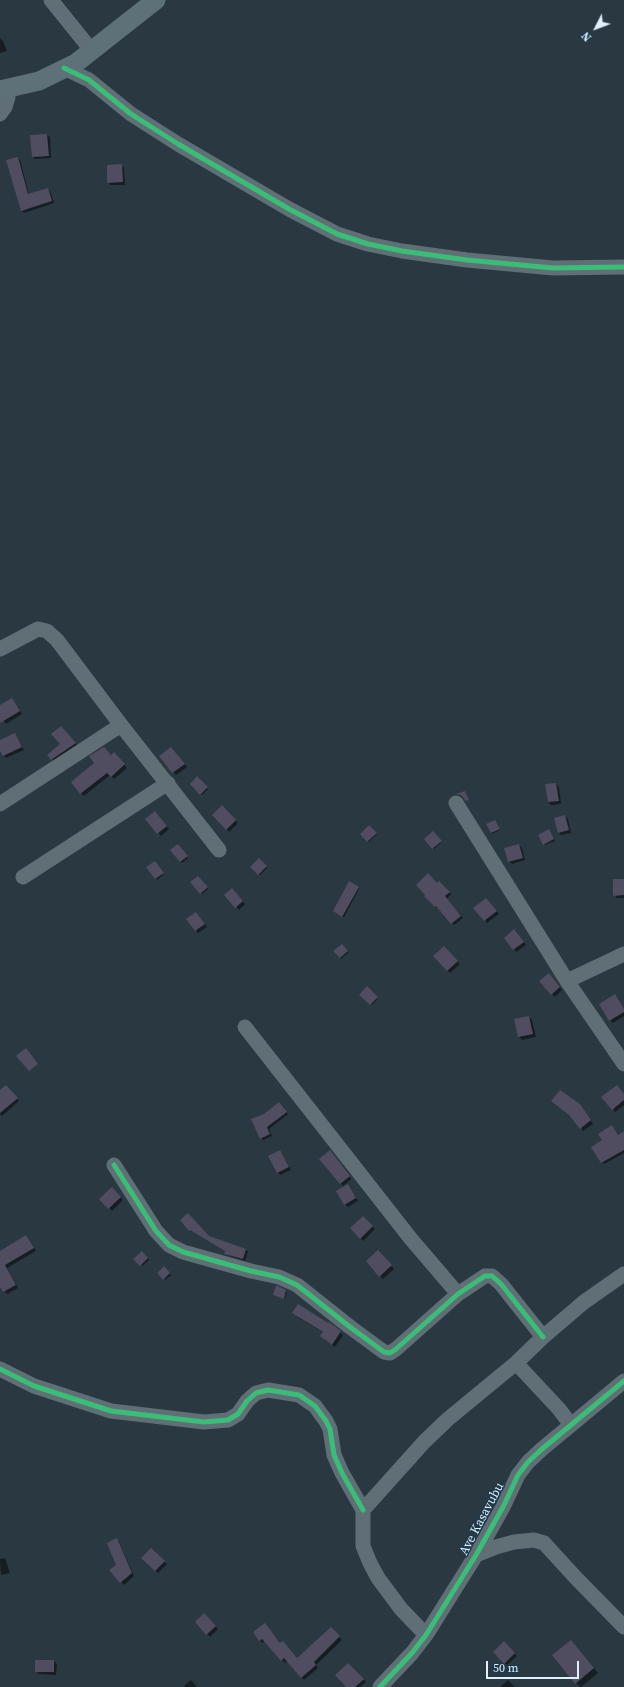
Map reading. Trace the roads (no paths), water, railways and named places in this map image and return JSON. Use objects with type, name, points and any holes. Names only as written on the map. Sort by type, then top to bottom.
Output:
[{"type":"main road","points":[[4,90],[39,81],[76,63],[156,0]]},
{"type":"street","points":[[51,0],[92,51]]},
{"type":"street","points":[[64,68],[89,80],[131,114],[178,144],[283,205],[337,234],[368,244],[466,260],[553,268],[624,266]]},
{"type":"street","points":[[0,114],[5,107],[8,97],[4,90]]},
{"type":"street","points":[[0,649],[38,629],[47,631],[57,640],[121,725],[168,783],[219,850]]},
{"type":"street","points":[[0,804],[121,725]]},
{"type":"street","points":[[23,877],[168,783]]},
{"type":"street","points":[[456,803],[567,981],[624,1064]]},
{"type":"street","points":[[567,981],[624,954]]},
{"type":"street","points":[[246,1027],[411,1239],[458,1294]]},
{"type":"street","points":[[114,1165],[156,1231],[169,1245],[183,1252],[251,1271],[279,1277],[297,1285],[384,1352],[390,1353],[396,1349],[458,1294],[485,1276],[492,1276],[501,1284],[543,1337]]},
{"type":"street","points":[[363,1510],[424,1442],[448,1419],[516,1364],[543,1337],[584,1302],[624,1274]]},
{"type":"street","points":[[516,1364],[559,1409],[571,1425]]},
{"type":"street","points":[[0,1369],[34,1386],[111,1411],[204,1422],[228,1420],[238,1414],[247,1401],[256,1393],[268,1390],[299,1395],[315,1406],[330,1429],[334,1455],[342,1473],[363,1510],[364,1546],[370,1563],[378,1578],[401,1609],[426,1635]]},
{"type":"street","name":"Ave Kasavubu","points":[[380,1687],[412,1653],[426,1635],[476,1555],[503,1507],[518,1475],[528,1462],[624,1381]]},
{"type":"street","points":[[476,1555],[514,1542],[534,1540],[544,1543],[576,1578],[624,1626]]}]
